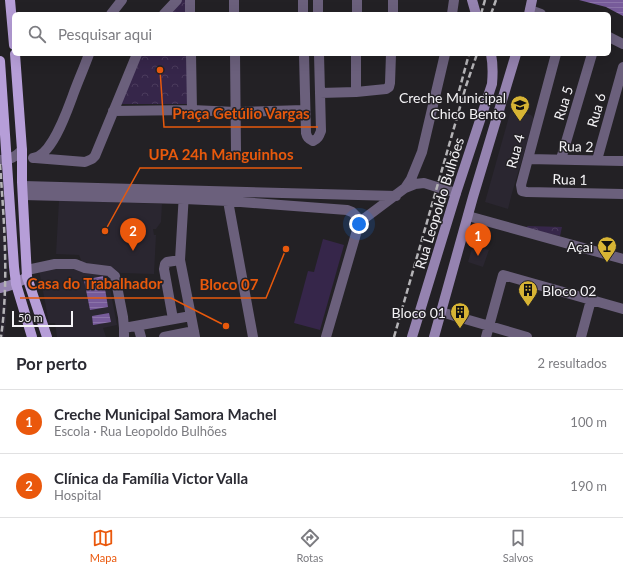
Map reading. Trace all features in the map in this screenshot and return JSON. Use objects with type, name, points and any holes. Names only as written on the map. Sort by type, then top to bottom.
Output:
[{"type":"main road","points":[[10,0],[12,22]]},
{"type":"main road","points":[[472,0],[475,12]]},
{"type":"main road","points":[[529,12],[532,0]]},
{"type":"main road","points":[[15,56],[23,154],[23,191],[27,273],[47,337]]},
{"type":"main road","name":"Rua Leopoldo Bulhões","points":[[412,337],[456,193],[492,84],[493,64],[491,56]]},
{"type":"main road","points":[[434,337],[473,197],[515,56]]},
{"type":"main road","points":[[0,61],[4,160],[16,284],[32,337]]},
{"type":"main road","points":[[0,288],[16,284],[27,273]]},
{"type":"street","points":[[113,12],[122,0]]},
{"type":"street","points":[[166,12],[177,0]]},
{"type":"street","points":[[190,0],[190,12]]},
{"type":"street","points":[[234,0],[234,12]]},
{"type":"street","points":[[303,0],[303,12]]},
{"type":"street","points":[[318,0],[318,12]]},
{"type":"street","points":[[357,0],[357,12]]},
{"type":"street","points":[[392,12],[393,0]]},
{"type":"street","points":[[452,12],[454,0]]},
{"type":"street","points":[[611,38],[623,44]]},
{"type":"street","points":[[36,158],[48,148],[59,130],[88,56]]},
{"type":"street","points":[[4,160],[23,154],[36,158],[86,162],[92,159],[95,156],[136,56]]},
{"type":"street","points":[[191,56],[192,110]]},
{"type":"street","points":[[235,56],[236,151]]},
{"type":"street","points":[[304,56],[304,110],[306,132],[309,140],[313,141],[319,136],[321,131],[319,56]]},
{"type":"street","points":[[356,56],[356,92]]},
{"type":"street","points":[[320,93],[386,90],[390,83],[391,56]]},
{"type":"street","points":[[326,337],[357,230],[361,222],[396,196],[405,188],[412,178],[422,152],[445,56]]},
{"type":"street","name":"Rua 4","points":[[520,185],[555,56]]},
{"type":"street","name":"Rua 5","points":[[560,159],[591,56]]},
{"type":"street","name":"Rua 6","points":[[597,160],[623,67]]},
{"type":"street","points":[[113,111],[192,110],[236,112],[304,110]]},
{"type":"street","name":"Rua 2","points":[[528,159],[623,161]]},
{"type":"street","points":[[405,188],[415,184],[424,183],[456,193]]},
{"type":"street","name":"Rua 1","points":[[520,185],[522,191],[527,192],[623,194]]},
{"type":"street","points":[[23,191],[184,195],[396,196]]},
{"type":"street","points":[[184,195],[228,201],[347,210],[352,212],[361,222]]},
{"type":"street","points":[[164,337],[195,334],[180,260],[184,195]]},
{"type":"street","points":[[228,201],[254,337]]},
{"type":"street","points":[[468,216],[623,259]]},
{"type":"street","points":[[173,319],[164,266],[167,262],[180,260]]},
{"type":"street","points":[[27,273],[55,264],[74,264],[85,268],[109,271],[115,276],[124,317],[124,332],[138,326],[191,316]]},
{"type":"street","points":[[486,337],[504,275],[623,309]]},
{"type":"street","points":[[581,337],[591,300]]},
{"type":"street","points":[[441,312],[527,337]]},
{"type":"street","points":[[138,326],[141,337]]},
{"type":"shaded area","points":[[579,0],[623,0],[623,16],[606,7]]},
{"type":"shaded area","points":[[0,102],[8,235],[8,279],[4,337],[0,337]]},
{"type":"shaded area","points":[[514,110],[531,115],[534,119],[508,209],[485,202],[510,113]]},
{"type":"shaded area","points":[[59,200],[162,204],[161,222],[156,229],[153,229],[154,235],[156,235],[154,274],[121,273],[109,266],[83,265],[79,255],[56,254]]},
{"type":"shaded area","points":[[473,245],[489,250],[483,267],[468,262]]},
{"type":"shaded area","points":[[76,266],[80,272],[107,273],[117,325],[103,328],[106,337],[57,337],[55,323],[49,323],[39,270]]},
{"type":"shaded area","points":[[103,276],[108,307],[90,310],[84,280]]},
{"type":"shaded area","points":[[109,313],[111,322],[93,325],[92,316]]},
{"type":"green space","points":[[182,0],[185,0],[187,12],[170,12]]},
{"type":"green space","points":[[139,56],[187,56],[188,104],[118,104]]},
{"type":"green space","points":[[528,226],[562,227],[560,236],[525,228]]},
{"type":"green space","points":[[323,239],[344,245],[320,330],[294,323],[308,271],[314,272]]},
{"type":"railway","points":[[482,12],[485,0]]},
{"type":"railway","points":[[492,12],[496,0]]},
{"type":"railway","points":[[459,91],[468,56]]},
{"type":"railway","points":[[394,337],[466,86],[476,56]]},
{"type":"railway","points":[[0,164],[5,273],[5,294],[1,337]]},
{"type":"place","name":"Praça Getúlio Vargas","points":[[160,70]]},
{"type":"place","name":"Creche Municipal Chico Bento","points":[[520,122]]},
{"type":"place","name":"UPA 24h Manguinhos","points":[[105,231]]},
{"type":"place","name":"Bloco 07","points":[[286,249]]},
{"type":"place","name":"Clínica da Família Victor Valla","points":[[133,251]]},
{"type":"place","name":"Creche Municipal Samora Machel","points":[[478,256]]},
{"type":"place","name":"Açai","points":[[607,263]]},
{"type":"place","name":"Bloco 02","points":[[528,307]]},
{"type":"place","name":"Casa do Trabalhador","points":[[226,326]]},
{"type":"place","name":"Bloco 01","points":[[460,329]]}]
